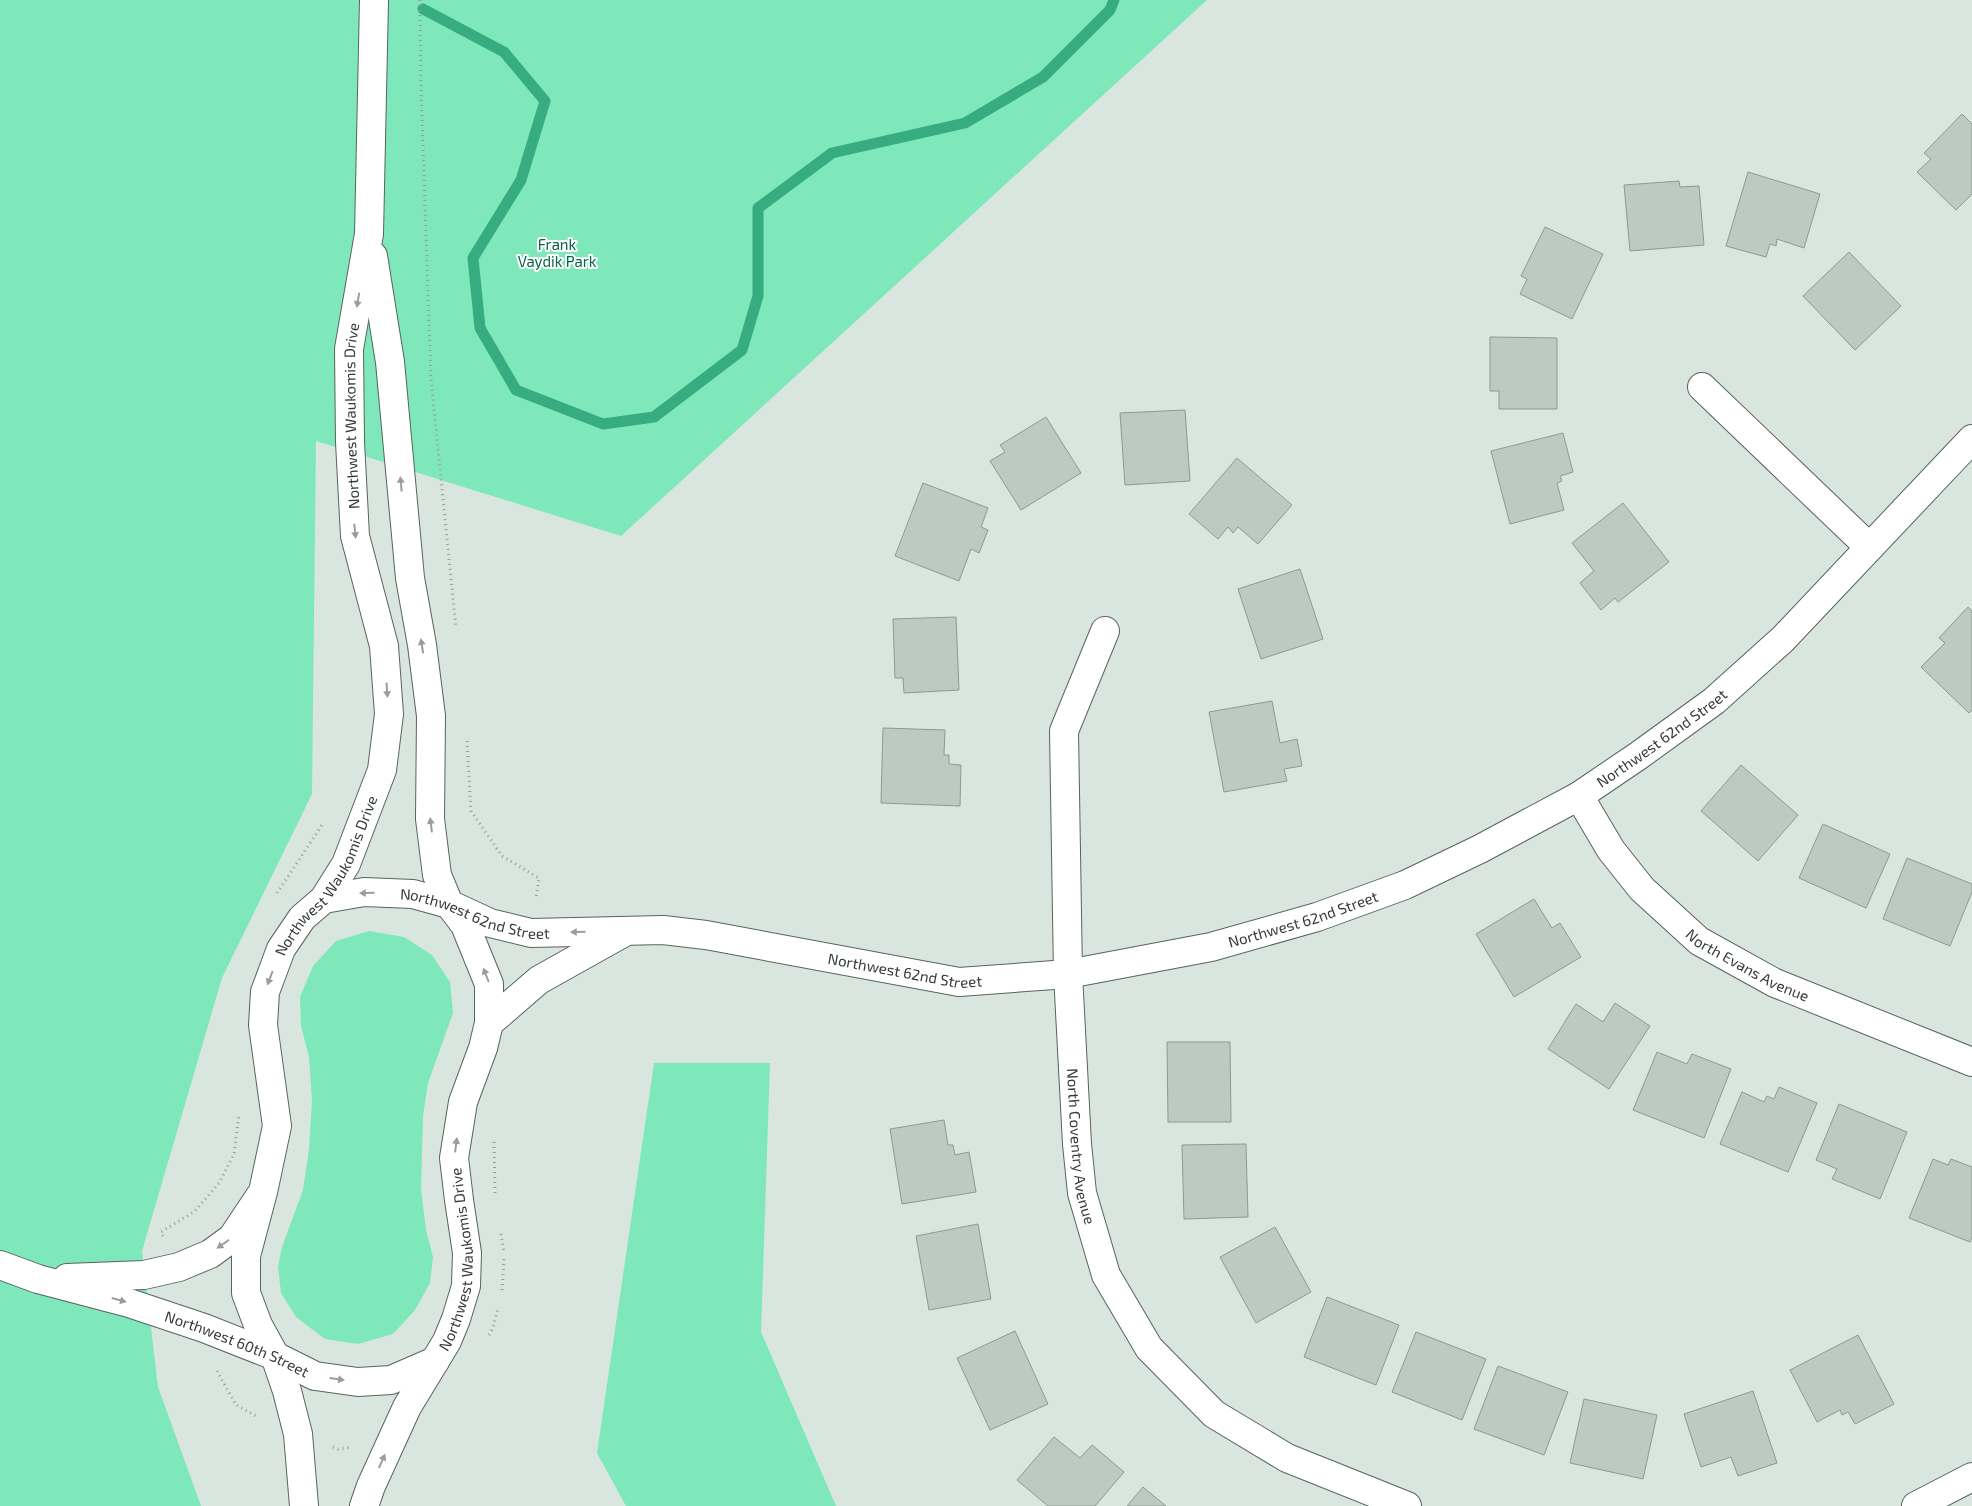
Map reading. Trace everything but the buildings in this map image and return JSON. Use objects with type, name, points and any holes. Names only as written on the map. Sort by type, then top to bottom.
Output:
[{"type":"street","name":"Northwest Waukomis Drive","points":[[304,1506],[298,1434],[287,1391],[275,1356],[258,1325],[246,1294],[246,1256],[263,1192],[277,1126],[263,1025],[265,992],[281,949],[302,918],[324,899],[346,864],[382,770],[389,714],[384,646],[355,536],[350,442],[349,349],[369,234],[374,0]]},
{"type":"street","name":"Northwest Waukomis Drive","points":[[364,1506],[371,1486],[407,1407],[435,1361],[456,1319],[466,1286],[468,1253],[458,1200],[454,1158],[463,1102],[483,1048],[489,1023],[489,984],[465,926],[449,904],[437,874],[430,819],[430,716],[422,645],[410,578],[390,362],[369,234]]},
{"type":"street","points":[[1702,387],[1869,547]]},
{"type":"street","name":"Northwest 62nd Street","points":[[324,899],[364,892],[413,894],[449,904],[490,923],[531,933],[663,930],[706,935],[959,982],[1068,974],[1211,947],[1317,916],[1405,884],[1480,849],[1579,796],[1638,756],[1714,700],[1783,638],[1972,439]]},
{"type":"street","name":"North Coventry Avenue","points":[[1105,632],[1064,731],[1068,974],[1077,1144],[1082,1193],[1106,1275],[1149,1348],[1214,1414],[1287,1458],[1407,1506]]},
{"type":"street","name":"North Evans Avenue","points":[[1579,796],[1611,850],[1642,889],[1700,941],[1775,983],[1972,1062]]},
{"type":"street","name":"Northwest 62nd Street","points":[[489,1023],[539,980],[627,931]]},
{"type":"street","name":"Northwest 60th Street","points":[[38,1279],[144,1275],[179,1267],[210,1254],[232,1238],[263,1192]]},
{"type":"street","name":"Northwest 60th Street","points":[[0,1265],[38,1279],[129,1303],[220,1334],[275,1356],[315,1376],[358,1382],[391,1380],[435,1361]]},
{"type":"street","points":[[1916,1506],[1972,1477]]},
{"type":"path","points":[[420,0],[421,88],[431,379],[457,631]]},
{"type":"path","points":[[467,738],[471,811],[502,856],[539,878],[531,933]]},
{"type":"path","points":[[494,1140],[495,1198]]},
{"type":"path","points":[[500,1230],[504,1246],[504,1283],[502,1292]]},
{"type":"path","points":[[488,1336],[493,1328],[500,1301]]},
{"type":"green space","name":"Frank Vaydik Park","points":[[0,0],[1207,0],[621,536],[316,441],[312,794],[222,978],[142,1251],[158,1387],[201,1506],[0,1506]]},
{"type":"green space","points":[[369,931],[404,937],[432,955],[450,982],[453,1013],[428,1083],[423,1116],[421,1189],[426,1230],[433,1257],[430,1283],[415,1310],[393,1334],[358,1344],[325,1339],[296,1317],[281,1293],[278,1267],[282,1247],[303,1190],[309,1149],[312,1100],[309,1057],[301,1026],[300,997],[313,966],[336,941]]},
{"type":"green space","points":[[654,1063],[770,1063],[761,1332],[836,1506],[626,1506],[597,1453]]},
{"type":"waterway","points":[[423,9],[504,52],[545,101],[521,180],[473,258],[480,328],[516,390],[603,424],[654,417],[742,350],[758,296],[758,208],[832,153],[965,123],[1043,77],[1110,10],[1114,0]]}]
